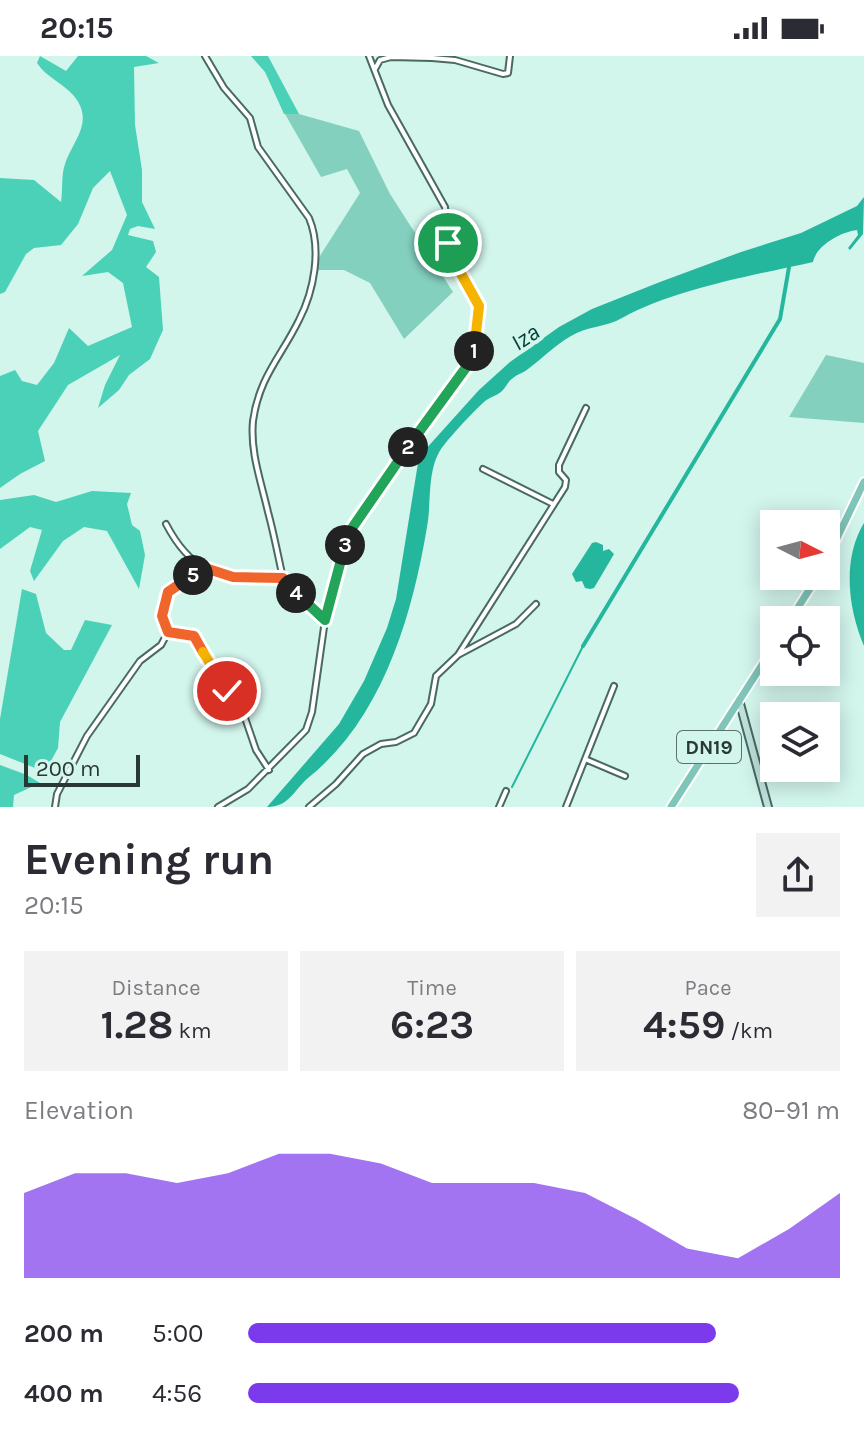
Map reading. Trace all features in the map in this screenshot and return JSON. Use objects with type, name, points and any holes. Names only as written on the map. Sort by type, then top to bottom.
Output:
[{"type":"main road","points":[[840,532],[864,482]]},
{"type":"main road","name":"DN19","points":[[671,807],[760,668]]},
{"type":"main road","points":[[739,700],[768,807]]},
{"type":"street","points":[[205,56],[224,88],[250,118],[258,147],[309,218],[315,243],[316,262],[303,310],[270,366],[252,434],[257,470],[283,578],[325,620]]},
{"type":"street","points":[[218,807],[233,800],[269,770],[300,739],[310,724],[325,620],[348,534],[470,362],[477,333],[479,306],[449,252],[445,207],[388,105],[369,56]]},
{"type":"street","points":[[375,69],[380,60],[391,57],[432,58],[455,60],[503,74],[508,73],[510,56]]},
{"type":"street","points":[[309,807],[336,784],[363,754],[414,733],[431,704],[436,676],[458,655],[566,483],[559,472],[559,465],[586,408]]},
{"type":"street","points":[[483,469],[554,504]]},
{"type":"street","points":[[166,524],[177,546],[199,566],[233,577],[283,578]]},
{"type":"street","points":[[55,807],[57,794],[87,736],[140,661],[161,645],[168,632],[162,616],[168,592],[199,566]]},
{"type":"street","points":[[458,655],[516,624],[536,604]]},
{"type":"street","points":[[168,632],[194,636],[242,713],[256,750],[269,770]]},
{"type":"street","points":[[566,807],[614,686]]},
{"type":"street","points":[[585,759],[625,776]]},
{"type":"street","points":[[499,807],[506,791]]},
{"type":"street","points":[[233,800],[236,807]]},
{"type":"shaded area","points":[[40,56],[66,71],[78,56],[146,56],[159,63],[134,67],[135,125],[142,170],[142,202],[155,229],[138,226],[130,229],[128,235],[153,241],[156,252],[146,267],[159,277],[163,330],[150,359],[129,375],[119,390],[98,408],[120,355],[68,385],[38,431],[45,461],[0,488],[0,376],[15,370],[22,381],[37,385],[54,363],[69,328],[88,346],[132,327],[123,283],[108,272],[82,276],[112,250],[127,215],[110,171],[93,188],[78,224],[61,245],[34,248],[26,254],[5,292],[0,294],[0,178],[34,180],[61,202],[64,168],[82,123],[80,105],[65,87],[41,68],[37,63]]},
{"type":"shaded area","points":[[251,56],[268,56],[299,114],[284,114],[265,72]]},
{"type":"shaded area","points":[[285,114],[299,114],[359,131],[390,194],[453,292],[404,339],[370,283],[344,270],[311,270],[360,193],[347,169],[321,177]]},
{"type":"shaded area","points":[[864,197],[863,234],[850,250],[848,248],[858,235],[857,230],[830,241],[813,262],[690,291],[577,333],[509,381],[501,392],[485,401],[469,417],[444,445],[434,463],[427,527],[412,596],[390,664],[374,696],[356,727],[334,754],[286,801],[267,807],[339,724],[364,681],[396,599],[418,463],[424,451],[479,390],[510,362],[559,327],[592,309],[741,252],[801,233],[857,206]]},
{"type":"shaded area","points":[[826,355],[864,363],[864,423],[789,417]]},
{"type":"shaded area","points":[[92,491],[131,493],[127,504],[132,525],[140,531],[145,555],[139,589],[107,531],[84,527],[63,541],[34,581],[30,571],[42,530],[30,527],[0,549],[0,500],[34,495],[56,502]]},
{"type":"shaded area","points":[[864,523],[864,646],[851,600],[850,568],[852,552]]},
{"type":"shaded area","points":[[592,543],[603,545],[603,551],[609,549],[614,554],[594,588],[590,589],[585,588],[582,581],[576,582],[572,574]]},
{"type":"shaded area","points":[[22,589],[36,594],[46,633],[64,650],[71,650],[85,620],[112,625],[60,722],[58,748],[45,772],[0,754],[0,719]]},
{"type":"shaded area","points":[[0,765],[40,783],[14,795],[13,807],[0,807]]},
{"type":"waterway","points":[[583,646],[780,319],[789,267]]},
{"type":"waterway","points":[[512,787],[583,646]]},
{"type":"route","points":[[227,691],[194,636],[168,632],[162,608],[168,592],[199,566],[233,577],[283,578],[325,620],[348,534],[470,362],[475,347],[479,306],[449,252],[448,243]]},
{"type":"water label","name":"Iza","points":[[525,337]]}]
